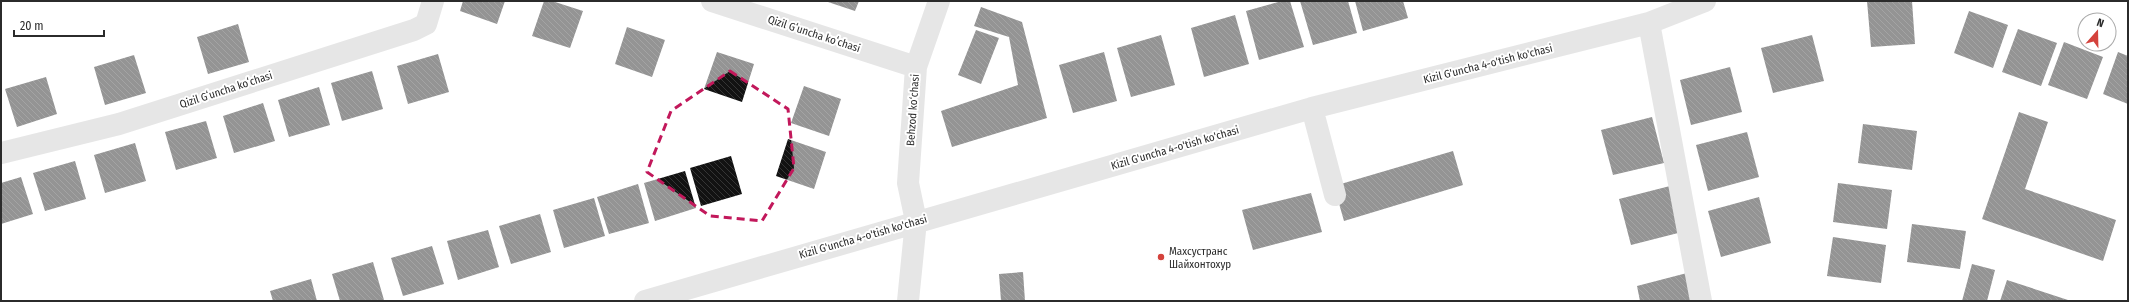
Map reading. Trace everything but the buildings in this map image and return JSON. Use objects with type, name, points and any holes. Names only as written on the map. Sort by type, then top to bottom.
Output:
[{"type":"street","name":"Qizil Gʻuncha koʻchasi","points":[[1,153],[118,124],[414,30],[426,24],[433,1]]},
{"type":"street","name":"Qizil Gʻuncha koʻchasi","points":[[712,1],[916,67]]},
{"type":"street","name":"Behzod ko‘chasi","points":[[908,301],[916,221],[908,183],[916,67],[939,1]]},
{"type":"street","name":"Kizil G'uncha 4-o'tish ko'chasi","points":[[645,301],[916,221],[1312,108],[1649,23],[1705,1]]},
{"type":"street","points":[[1649,23],[1701,301]]},
{"type":"street","points":[[1312,108],[1335,195]]},
{"type":"highlighted area","points":[[730,71],[788,109],[794,168],[762,221],[710,216],[647,172],[671,111]]},
{"type":"place","name":"Махсустранс Шайхонтохур","points":[[1161,257]]}]
